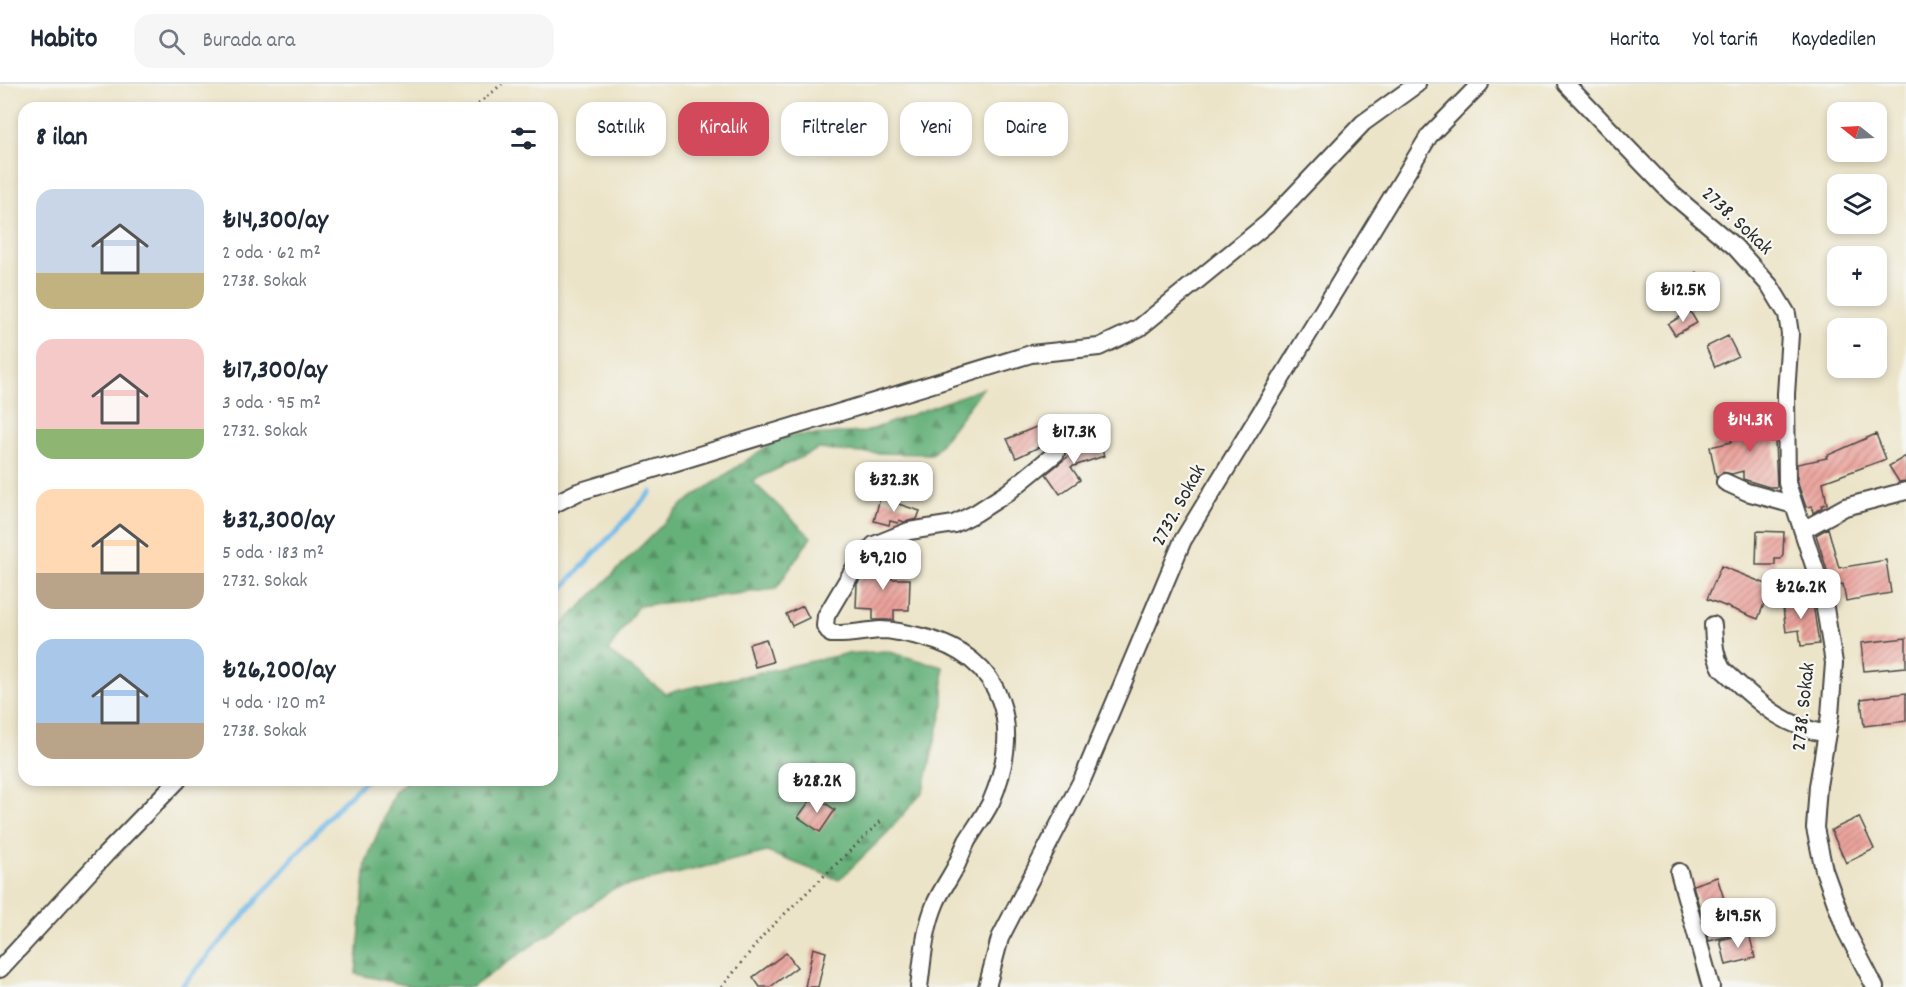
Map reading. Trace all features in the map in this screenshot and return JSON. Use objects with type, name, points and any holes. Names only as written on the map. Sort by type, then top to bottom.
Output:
[{"type":"street","points":[[558,502],[578,492],[1031,354],[1099,347],[1139,328],[1269,222],[1363,123],[1417,84]]},
{"type":"street","name":"2732. Sokak","points":[[987,987],[1000,938],[1083,778],[1183,540],[1429,135],[1480,84]]},
{"type":"street","name":"2738. Sokak","points":[[1566,84],[1672,194],[1735,247],[1770,286],[1787,314],[1790,334],[1786,394],[1787,483],[1822,590],[1834,663],[1827,734],[1818,786],[1815,828],[1824,870],[1846,931],[1875,987]]},
{"type":"street","points":[[919,987],[926,927],[937,900],[991,801],[1000,773],[1007,728],[1005,710],[989,678],[973,662],[949,647],[922,637],[883,630],[845,635],[831,634],[825,626],[826,616],[845,580],[874,544],[909,531],[954,524],[976,513],[1007,493],[1056,453]]},
{"type":"street","points":[[1725,482],[1747,492],[1794,505]]},
{"type":"street","points":[[1803,530],[1845,507],[1906,491]]},
{"type":"street","points":[[1713,626],[1714,646],[1722,669],[1773,714],[1809,731],[1827,734]]},
{"type":"street","points":[[0,969],[172,786]]},
{"type":"street","points":[[1679,872],[1711,987]]},
{"type":"path","points":[[481,102],[502,84]]},
{"type":"path","points":[[722,987],[766,932],[880,821]]},
{"type":"green space","points":[[983,388],[933,454],[861,453],[818,449],[752,481],[811,537],[776,589],[638,606],[608,651],[665,693],[845,654],[886,651],[943,667],[943,708],[923,792],[887,833],[839,880],[767,852],[613,889],[472,987],[414,987],[356,974],[366,862],[394,793],[401,786],[558,786],[558,629],[683,504],[782,436],[865,432]]},
{"type":"building","points":[[1697,272],[1709,290],[1698,298],[1700,302],[1687,311],[1679,300],[1683,297],[1677,287]]},
{"type":"building","points":[[1690,311],[1697,323],[1675,335],[1668,324]]},
{"type":"building","points":[[1728,336],[1738,356],[1715,367],[1706,347]]},
{"type":"building","points":[[1774,414],[1777,487],[1769,487],[1743,479],[1743,471],[1732,474],[1723,472],[1716,477],[1710,447],[1732,442],[1729,433],[1755,426],[1754,419]]},
{"type":"building","points":[[1041,425],[1047,439],[1038,443],[1039,447],[1016,458],[1007,439]]},
{"type":"building","points":[[1876,434],[1886,459],[1823,482],[1827,504],[1822,505],[1813,513],[1812,506],[1806,507],[1797,481],[1797,464],[1827,458],[1826,456]]},
{"type":"building","points":[[1097,436],[1104,456],[1071,467],[1080,480],[1060,494],[1046,474]]},
{"type":"building","points":[[1906,456],[1906,481],[1899,482],[1889,466]]},
{"type":"building","points":[[880,498],[920,511],[917,519],[904,522],[899,520],[898,523],[890,521],[889,525],[874,521]]},
{"type":"building","points":[[1828,528],[1839,568],[1886,560],[1891,593],[1846,601],[1843,584],[1832,586],[1816,535]]},
{"type":"building","points":[[1757,531],[1784,532],[1783,554],[1781,559],[1775,559],[1775,565],[1756,565]]},
{"type":"building","points":[[875,559],[893,560],[892,579],[910,579],[909,610],[894,610],[894,620],[873,620],[873,609],[856,608],[857,584],[864,573],[869,573],[869,565]]},
{"type":"building","points":[[1721,566],[1771,586],[1758,619],[1707,599]]},
{"type":"building","points":[[1812,597],[1819,644],[1801,646],[1799,630],[1786,632],[1782,600]]},
{"type":"building","points":[[803,606],[809,618],[792,626],[786,614]]},
{"type":"building","points":[[1906,638],[1906,667],[1864,671],[1861,643]]},
{"type":"building","points":[[766,639],[773,662],[755,667],[749,644]]},
{"type":"building","points":[[1906,693],[1906,721],[1864,726],[1861,699]]},
{"type":"building","points":[[814,795],[835,810],[820,832],[798,817]]},
{"type":"building","points":[[1859,817],[1874,849],[1846,863],[1831,830]]},
{"type":"building","points":[[1717,877],[1726,905],[1721,907],[1729,936],[1709,941],[1693,885]]},
{"type":"building","points":[[1749,933],[1755,958],[1726,965],[1720,940]]},
{"type":"building","points":[[813,948],[826,952],[818,987],[805,987]]},
{"type":"building","points":[[786,953],[797,967],[770,987],[760,987],[753,977]]},
{"type":"waterway","points":[[558,593],[651,492]]},
{"type":"waterway","points":[[181,987],[337,808],[360,786]]}]
